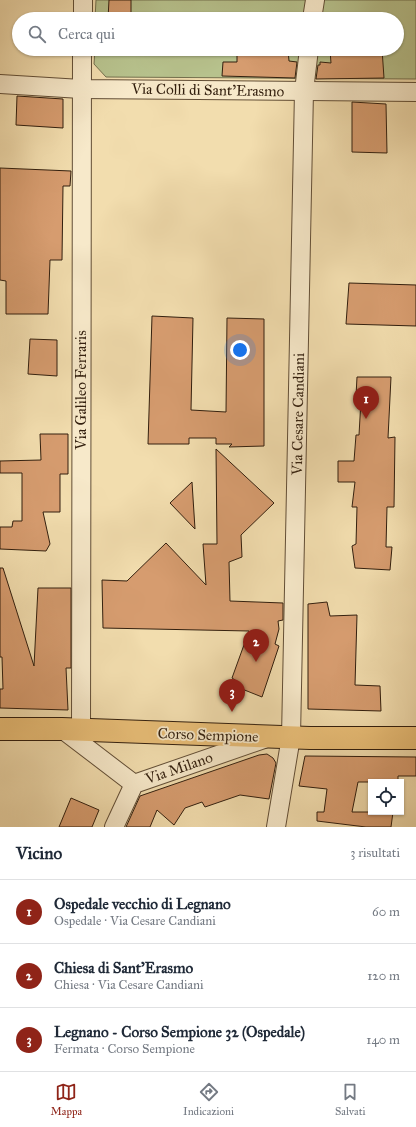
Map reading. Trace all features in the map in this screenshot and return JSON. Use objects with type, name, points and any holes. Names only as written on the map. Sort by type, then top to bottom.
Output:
[{"type":"main road","name":"Corso Sempione","points":[[0,729],[269,737],[416,738]]},
{"type":"street","points":[[83,0],[83,12]]},
{"type":"street","points":[[313,12],[315,0]]},
{"type":"street","name":"Via Galileo Ferraris","points":[[71,730],[82,56]]},
{"type":"street","name":"Via Cesare Candiani","points":[[276,827],[292,737],[304,91],[307,56]]},
{"type":"street","name":"Via Colli di Sant'Erasmo","points":[[0,84],[81,89],[416,92]]},
{"type":"street","name":"Via Milano","points":[[71,730],[134,784]]},
{"type":"street","name":"Via Milano","points":[[114,827],[134,784],[269,737]]},
{"type":"green space","points":[[96,0],[416,0],[416,79],[106,77],[94,64],[95,56],[404,56],[404,12],[95,12]]},
{"type":"building","points":[[109,0],[131,0],[131,12],[108,12]]},
{"type":"building","points":[[237,56],[289,56],[289,61],[297,62],[295,78],[222,76],[223,62],[237,62]]},
{"type":"building","points":[[330,56],[382,56],[384,78],[316,79],[318,65],[320,65],[320,62],[331,63]]},
{"type":"building","points":[[17,96],[63,99],[63,128],[16,125]]},
{"type":"building","points":[[352,102],[386,104],[387,153],[352,152]]},
{"type":"building","points":[[0,168],[71,171],[70,186],[63,186],[62,260],[50,260],[48,314],[6,314],[6,281],[0,280]]},
{"type":"building","points":[[349,283],[416,285],[416,326],[346,324]]},
{"type":"building","points":[[152,316],[193,318],[191,410],[226,412],[227,318],[264,319],[264,446],[229,447],[232,444],[216,444],[216,438],[189,438],[189,444],[148,444]]},
{"type":"building","points":[[30,339],[57,340],[57,376],[28,374]]},
{"type":"building","points":[[357,377],[391,377],[388,438],[395,437],[394,507],[387,507],[386,547],[392,547],[390,570],[355,568],[352,546],[356,544],[357,507],[352,507],[355,482],[338,482],[338,461],[354,461],[356,435],[359,435],[361,400],[356,396]]},
{"type":"building","points":[[40,434],[68,434],[68,474],[60,474],[60,512],[43,512],[50,544],[46,551],[0,549],[0,527],[12,527],[13,521],[22,521],[22,473],[0,473],[0,461],[41,460]]},
{"type":"building","points":[[216,449],[274,503],[241,535],[242,557],[229,562],[230,601],[283,603],[283,620],[278,621],[279,629],[275,644],[279,646],[262,697],[237,687],[238,682],[232,678],[249,631],[103,628],[102,580],[127,581],[166,543],[206,585],[203,544],[217,544]]},
{"type":"building","points":[[192,482],[195,529],[170,503]]},
{"type":"building","points":[[0,568],[3,568],[34,666],[38,588],[71,588],[71,668],[66,668],[68,710],[0,708],[0,689],[3,689],[2,657],[0,657]]},
{"type":"building","points":[[327,602],[330,616],[357,615],[355,685],[380,686],[381,711],[308,709],[308,604]]},
{"type":"building","points":[[267,754],[273,758],[276,763],[269,799],[240,795],[205,807],[202,802],[185,808],[174,825],[157,810],[150,827],[126,827],[140,796],[259,755]]},
{"type":"building","points":[[305,756],[416,757],[416,776],[398,776],[398,779],[368,779],[368,782],[358,782],[352,812],[368,812],[368,815],[393,815],[391,827],[366,827],[317,821],[317,812],[324,812],[327,789],[299,786]]},
{"type":"building","points":[[71,798],[99,810],[92,827],[59,827]]},
{"type":"place","name":"Ospedale vecchio di Legnano","points":[[366,419]]},
{"type":"place","name":"Chiesa di Sant'Erasmo","points":[[256,662]]},
{"type":"place","name":"Legnano - Corso Sempione 32 (Ospedale)","points":[[232,712]]}]
